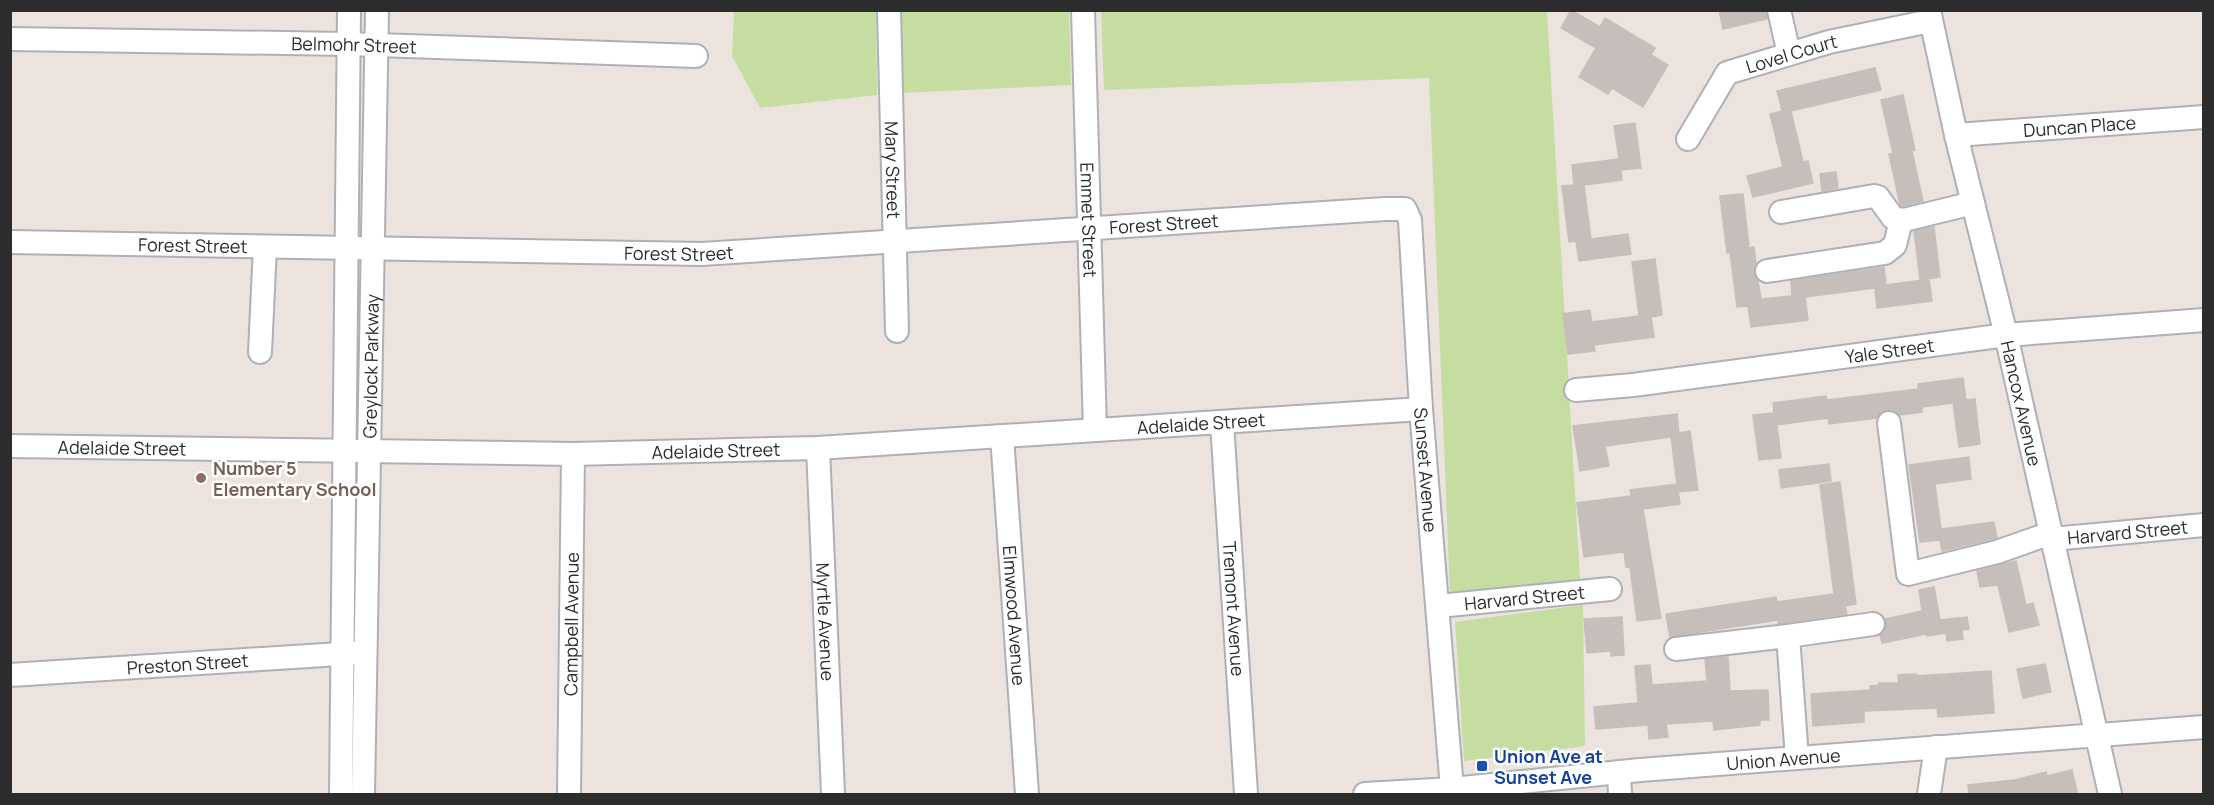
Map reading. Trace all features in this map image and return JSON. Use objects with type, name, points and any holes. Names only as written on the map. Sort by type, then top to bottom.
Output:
[{"type":"street","name":"Greylock Parkway","points":[[341,795],[349,10]]},
{"type":"street","name":"Greylock Parkway","points":[[363,795],[377,10]]},
{"type":"street","name":"Mary Street","points":[[889,10],[897,331]]},
{"type":"street","name":"Emmet Street","points":[[1083,10],[1095,430]]},
{"type":"street","points":[[1779,10],[1789,54]]},
{"type":"street","name":"Lovel Court","points":[[1688,139],[1727,73],[1829,42],[1930,16]]},
{"type":"street","name":"Hancox Avenue","points":[[1930,16],[1956,135],[2006,335],[2110,795]]},
{"type":"street","name":"Belmohr Street","points":[[10,39],[347,44],[696,56]]},
{"type":"street","name":"Duncan Place","points":[[1956,135],[2204,117]]},
{"type":"street","points":[[1781,213],[1874,196],[1878,197],[1893,218],[1901,220],[1973,203]]},
{"type":"street","name":"Sunset Avenue","points":[[1346,211],[1405,209],[1410,220],[1421,409],[1439,606],[1452,789]]},
{"type":"street","name":"Forest Street","points":[[10,242],[702,254],[1346,211]]},
{"type":"street","points":[[1767,272],[1885,253],[1894,245],[1901,220]]},
{"type":"street","points":[[260,352],[265,247]]},
{"type":"street","name":"Yale Street","points":[[1576,390],[1633,385],[2006,335],[2204,320]]},
{"type":"street","name":"Adelaide Street","points":[[10,446],[573,454],[818,448],[1421,409]]},
{"type":"street","name":"Tremont Avenue","points":[[1222,423],[1246,795]]},
{"type":"street","name":"Harvard Street","points":[[1889,423],[1908,574],[2051,536],[2204,525]]},
{"type":"street","name":"Elmwood Avenue","points":[[1002,436],[1027,795]]},
{"type":"street","name":"Myrtle Avenue","points":[[818,448],[833,795]]},
{"type":"street","name":"Campbell Avenue","points":[[569,795],[573,454]]},
{"type":"street","name":"Harvard Street","points":[[1439,606],[1610,589]]},
{"type":"street","points":[[1676,649],[1873,624]]},
{"type":"street","points":[[1788,636],[1797,758]]},
{"type":"street","name":"Preston Street","points":[[10,675],[366,652]]},
{"type":"street","name":"Union Avenue","points":[[1365,795],[1452,789],[1619,772],[2204,727]]},
{"type":"street","points":[[1929,795],[1936,747]]},
{"type":"street","points":[[1619,772],[1620,795]]},
{"type":"green space","points":[[734,11],[876,11],[877,95],[760,108],[732,56]]},
{"type":"green space","points":[[902,11],[1069,11],[1071,85],[902,93]]},
{"type":"green space","points":[[1101,11],[1547,11],[1580,579],[1450,593],[1429,78],[1104,90]]},
{"type":"green space","points":[[1583,605],[1585,746],[1464,761],[1455,622]]},
{"type":"building","points":[[1571,10],[1600,27],[1605,18],[1655,48],[1651,55],[1668,65],[1643,107],[1612,88],[1608,94],[1579,77],[1596,48],[1561,28]]},
{"type":"building","points":[[1719,10],[1766,10],[1767,19],[1723,29]]},
{"type":"building","points":[[1875,68],[1881,90],[1791,111],[1803,162],[1808,161],[1813,183],[1753,197],[1747,176],[1783,167],[1770,114],[1782,111],[1777,91]]},
{"type":"building","points":[[1903,95],[1923,201],[1904,206],[1900,205],[1889,154],[1893,153],[1881,100]]},
{"type":"building","points":[[1635,123],[1641,168],[1621,170],[1622,180],[1584,185],[1591,239],[1628,234],[1631,254],[1579,261],[1576,241],[1569,242],[1562,186],[1574,185],[1572,165],[1619,159],[1614,126]]},
{"type":"building","points":[[1836,172],[1838,188],[1822,191],[1820,174]]},
{"type":"building","points":[[1743,194],[1749,248],[1754,247],[1756,264],[1754,272],[1761,299],[1792,296],[1791,281],[1884,267],[1886,285],[1929,279],[1932,301],[1877,308],[1875,288],[1805,297],[1808,320],[1751,327],[1748,306],[1737,307],[1720,196]]},
{"type":"building","points":[[1934,227],[1940,277],[1920,280],[1914,231]]},
{"type":"building","points":[[1655,259],[1662,315],[1651,317],[1654,337],[1594,345],[1595,351],[1568,354],[1563,314],[1590,310],[1592,322],[1639,316],[1632,262]]},
{"type":"building","points":[[1963,378],[1966,400],[1975,399],[1980,444],[1959,447],[1953,403],[1922,407],[1922,412],[1900,415],[1894,410],[1887,410],[1880,413],[1877,418],[1829,424],[1828,418],[1777,425],[1781,458],[1759,460],[1753,415],[1774,413],[1773,403],[1826,396],[1827,400],[1918,389],[1918,384]]},
{"type":"building","points":[[1677,414],[1679,433],[1690,431],[1698,490],[1678,492],[1671,437],[1605,446],[1609,466],[1580,471],[1573,426]]},
{"type":"building","points":[[1969,457],[1971,479],[1935,484],[1941,529],[1994,522],[1997,538],[1942,551],[1940,540],[1920,542],[1909,465]]},
{"type":"building","points":[[1829,464],[1831,481],[1781,488],[1779,470]]},
{"type":"building","points":[[1840,482],[1856,604],[1845,606],[1847,614],[1778,624],[1778,620],[1670,637],[1666,614],[1776,597],[1777,602],[1834,594],[1820,485]]},
{"type":"building","points":[[1677,484],[1680,504],[1643,509],[1661,618],[1637,621],[1630,567],[1626,567],[1624,552],[1584,557],[1577,503],[1631,496],[1630,490]]},
{"type":"building","points":[[2016,561],[2026,605],[2033,603],[2039,625],[2009,632],[1998,585],[1980,587],[1977,571]]},
{"type":"building","points":[[1934,587],[1940,620],[1967,617],[1969,629],[1962,630],[1963,639],[1947,641],[1946,633],[1927,636],[1926,634],[1882,643],[1880,635],[1886,628],[1885,619],[1922,611],[1919,590]]},
{"type":"building","points":[[1622,617],[1624,655],[1611,656],[1611,651],[1587,653],[1584,619]]},
{"type":"building","points":[[1728,657],[1730,691],[1768,690],[1769,720],[1760,720],[1760,725],[1714,730],[1713,721],[1666,724],[1668,737],[1649,739],[1648,725],[1596,729],[1594,707],[1638,703],[1635,666],[1650,665],[1652,685],[1707,681],[1705,659]]},
{"type":"building","points":[[2045,664],[2051,692],[2023,698],[2017,669]]},
{"type":"building","points":[[1991,671],[1994,713],[1938,717],[1937,708],[1864,711],[1864,722],[1813,726],[1811,694],[1870,690],[1870,686],[1879,685],[1879,683],[1899,683],[1898,675],[1916,674],[1917,676]]},
{"type":"building","points":[[2072,770],[2078,795],[1969,795],[1968,785],[2015,780],[2046,772],[2047,776]]},
{"type":"place","name":"Number 5 Elementary School","points":[[201,478]]},
{"type":"place","name":"Union Ave at Sunset Ave","points":[[1482,766]]}]
